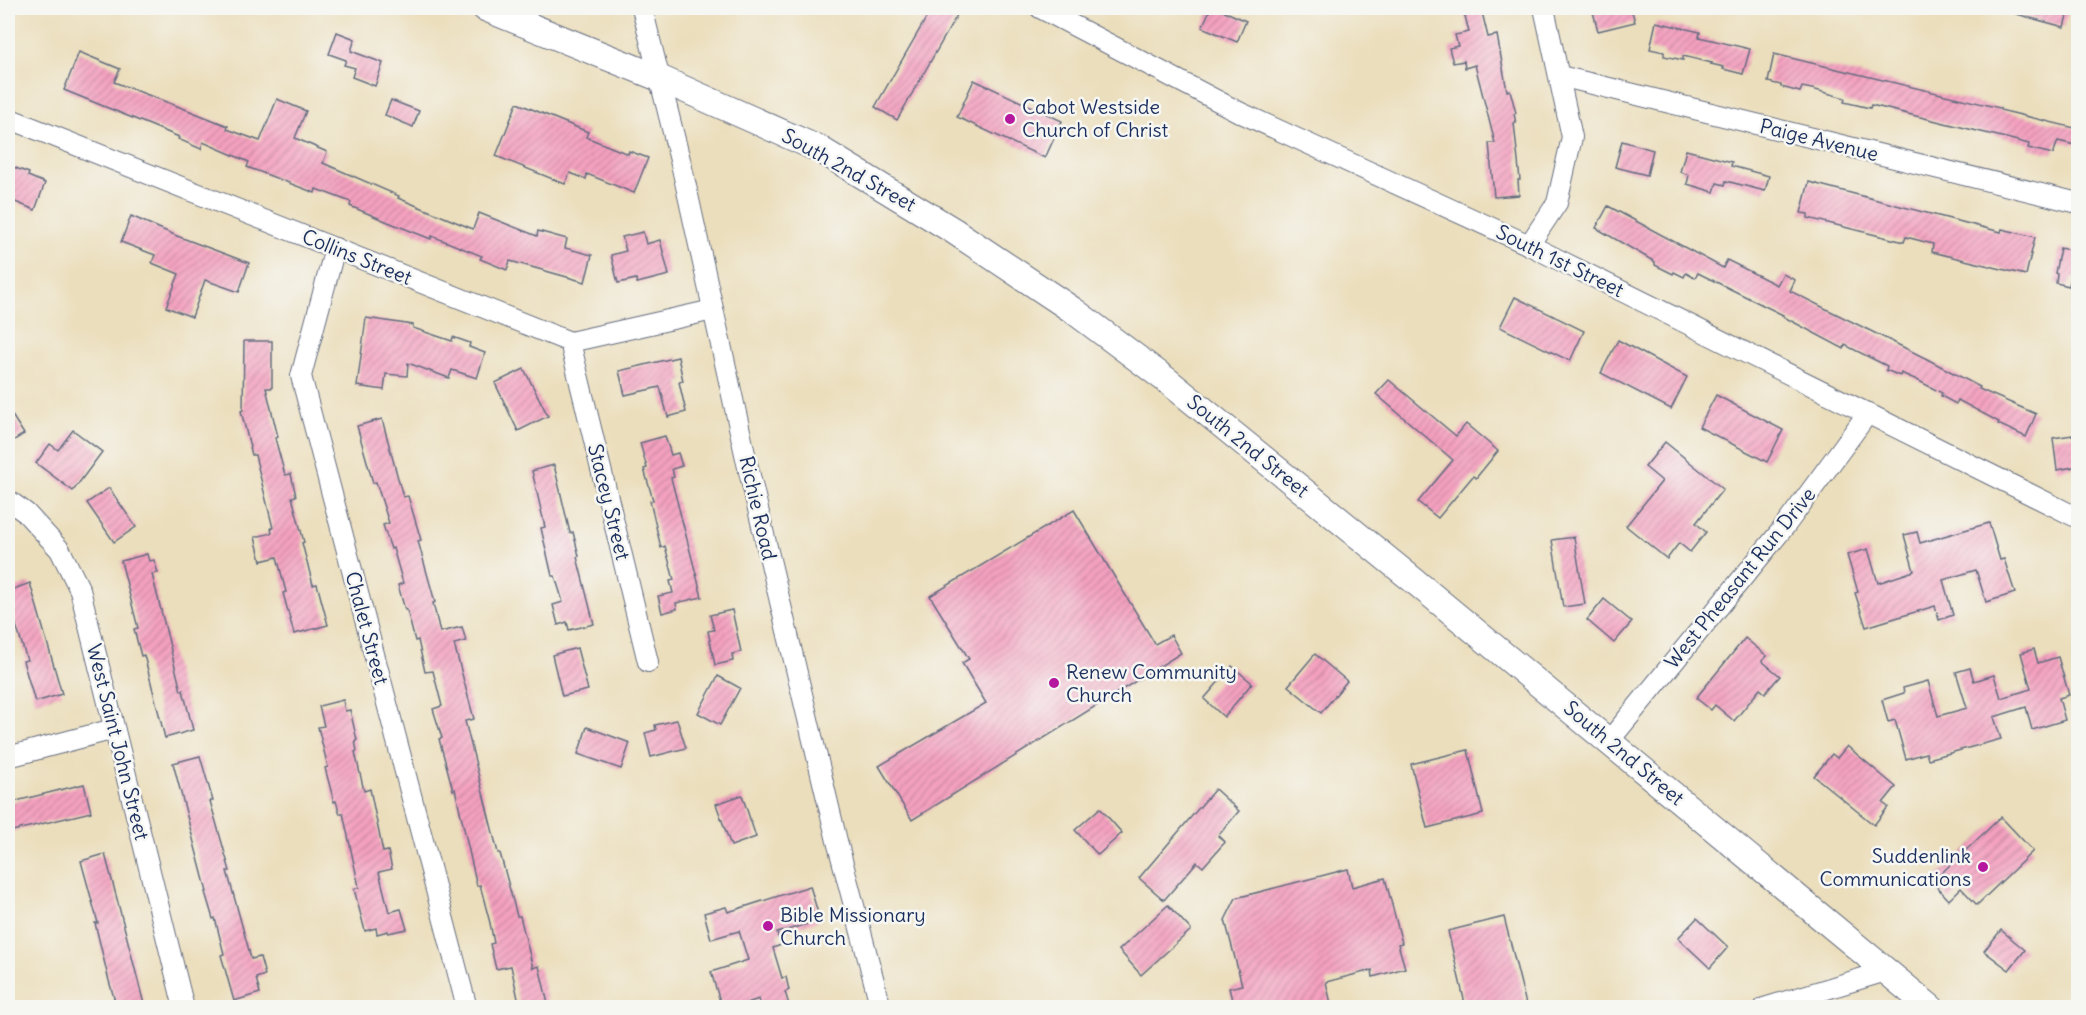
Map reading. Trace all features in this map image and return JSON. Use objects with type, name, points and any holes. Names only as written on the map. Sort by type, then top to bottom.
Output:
[{"type":"main road","name":"South 2nd Street","points":[[485,8],[659,78],[820,150],[954,231],[1074,311],[1169,382],[1609,741],[1931,1008]]},
{"type":"street","name":"Richie Road","points":[[642,8],[682,168],[747,463],[837,841],[881,1008]]},
{"type":"street","name":"South 1st Street","points":[[1041,8],[1239,112],[1529,245],[2079,518]]},
{"type":"street","points":[[1529,245],[1557,203],[1572,137],[1544,8]]},
{"type":"street","name":"Paige Avenue","points":[[1560,76],[2079,203]]},
{"type":"street","name":"Collins Street","points":[[8,118],[570,342]]},
{"type":"street","name":"Chalet Street","points":[[335,248],[301,376],[467,1008]]},
{"type":"street","points":[[570,342],[713,310]]},
{"type":"street","name":"Stacey Street","points":[[570,342],[648,662]]},
{"type":"street","name":"West Pheasant Run Drive","points":[[1609,741],[1785,526],[1868,413]]},
{"type":"street","name":"West Saint John Street","points":[[8,500],[26,513],[60,550],[80,590],[184,1008]]},
{"type":"street","points":[[8,757],[114,729]]},
{"type":"street","points":[[1764,1008],[1886,971]]},
{"type":"building","points":[[932,8],[961,8],[897,120],[875,107]]},
{"type":"building","points":[[1211,8],[1217,8],[1246,21],[1237,42],[1202,27]]},
{"type":"building","points":[[1463,8],[1481,8],[1488,37],[1497,35],[1507,91],[1510,90],[1516,113],[1514,114],[1516,123],[1514,123],[1520,180],[1518,180],[1519,195],[1494,197],[1489,143],[1495,143],[1475,65],[1465,68],[1464,61],[1453,63],[1449,48],[1458,46],[1455,35],[1469,32]]},
{"type":"building","points":[[1592,8],[1631,8],[1635,22],[1598,31]]},
{"type":"building","points":[[2010,8],[2069,8],[2064,27],[2009,12]]},
{"type":"building","points":[[1656,22],[1700,32],[1699,37],[1750,49],[1743,74],[1683,56],[1683,60],[1664,56],[1664,52],[1650,49]]},
{"type":"building","points":[[337,32],[355,39],[351,51],[383,63],[375,86],[352,77],[355,68],[344,65],[346,60],[329,54]]},
{"type":"building","points":[[79,52],[120,69],[114,82],[228,126],[227,129],[260,141],[277,99],[306,111],[295,138],[327,152],[323,163],[399,196],[398,198],[473,229],[479,213],[537,236],[538,231],[567,239],[565,248],[592,255],[585,282],[510,261],[507,270],[480,259],[482,256],[432,236],[431,239],[350,206],[351,202],[316,189],[315,193],[247,167],[249,162],[203,142],[201,149],[178,139],[179,137],[64,90]]},
{"type":"building","points":[[1774,54],[2079,129],[2079,146],[2058,141],[2053,154],[2028,148],[2029,144],[2010,139],[1871,105],[1870,108],[1844,102],[1845,98],[1812,89],[1802,87],[1800,92],[1781,87],[1781,85],[1768,82]]},
{"type":"building","name":"Cabot Westside Church of Christ","points":[[974,80],[1062,121],[1045,158],[957,117]]},
{"type":"building","points":[[391,100],[419,111],[413,127],[385,115]]},
{"type":"building","points":[[517,103],[588,132],[586,137],[628,154],[629,151],[648,158],[634,193],[587,174],[586,179],[570,173],[565,184],[496,156]]},
{"type":"building","points":[[1622,141],[1653,150],[1647,175],[1615,167]]},
{"type":"building","points":[[1686,150],[1732,162],[1731,166],[1769,176],[1765,191],[1726,181],[1725,185],[1717,183],[1714,192],[1687,184],[1689,175],[1680,172]]},
{"type":"building","points":[[8,165],[29,173],[28,176],[45,183],[35,210],[8,199]]},
{"type":"building","points":[[1809,182],[2001,232],[2002,229],[2035,237],[2026,275],[1932,252],[1933,244],[1906,237],[1904,242],[1808,218],[1808,214],[1801,213]]},
{"type":"building","points":[[1608,206],[1723,268],[1727,260],[1777,285],[1783,274],[1795,280],[1790,291],[1927,359],[1980,387],[1979,389],[2036,414],[2026,437],[1998,424],[1999,422],[1958,400],[1956,404],[1941,396],[1942,393],[1917,380],[1886,370],[1887,366],[1845,345],[1844,349],[1783,315],[1698,273],[1695,278],[1686,273],[1684,277],[1655,265],[1655,262],[1596,228]]},
{"type":"building","points":[[131,216],[249,263],[239,292],[205,280],[192,317],[166,307],[179,274],[152,263],[155,255],[121,242]]},
{"type":"building","points":[[643,232],[646,244],[660,240],[669,275],[637,283],[636,279],[618,283],[611,255],[626,251],[622,237]]},
{"type":"building","points":[[2060,248],[2079,252],[2079,279],[2071,277],[2069,286],[2056,283],[2057,274],[2055,273]]},
{"type":"building","points":[[1515,297],[1584,331],[1570,361],[1500,327]]},
{"type":"building","points":[[366,318],[413,325],[413,328],[452,341],[453,337],[470,343],[469,347],[485,353],[477,378],[452,370],[449,378],[408,363],[407,376],[386,374],[384,390],[357,386]]},
{"type":"building","points":[[1618,340],[1687,377],[1671,409],[1601,373]]},
{"type":"building","points":[[244,341],[272,341],[272,388],[266,388],[278,437],[275,438],[285,475],[291,474],[296,496],[292,497],[304,542],[302,543],[313,585],[317,584],[328,625],[294,634],[283,593],[286,592],[277,557],[261,561],[255,537],[272,533],[271,528],[273,528],[255,455],[252,455],[241,411],[243,410]]},
{"type":"building","points":[[678,357],[683,381],[679,382],[686,412],[668,417],[660,387],[625,395],[619,371]]},
{"type":"building","points":[[524,369],[548,416],[518,431],[495,383]]},
{"type":"building","points":[[1389,380],[1456,436],[1466,424],[1498,451],[1476,478],[1473,476],[1438,518],[1418,502],[1453,460],[1376,394]]},
{"type":"building","points":[[1716,395],[1783,430],[1767,462],[1699,427]]},
{"type":"building","points":[[8,409],[24,434],[8,444]]},
{"type":"building","points":[[382,419],[403,497],[408,496],[421,540],[418,541],[435,602],[433,603],[440,632],[462,627],[466,641],[454,644],[474,719],[465,721],[498,853],[500,853],[517,916],[520,916],[533,968],[539,966],[549,1008],[520,1008],[511,966],[496,969],[490,944],[494,943],[490,923],[480,885],[477,886],[455,789],[453,790],[439,739],[442,738],[433,709],[442,706],[433,671],[425,672],[418,640],[415,641],[407,610],[405,610],[398,585],[403,583],[393,548],[391,549],[383,525],[389,523],[376,482],[373,483],[357,426]]},
{"type":"building","points":[[73,430],[102,452],[73,491],[36,463],[50,444],[58,450]]},
{"type":"building","points":[[2079,434],[2079,466],[2057,470],[2053,438]]},
{"type":"building","points":[[665,436],[671,455],[678,453],[682,466],[672,469],[674,477],[671,478],[702,597],[676,603],[677,609],[662,613],[658,596],[673,593],[670,581],[674,580],[665,546],[661,548],[650,501],[653,500],[644,469],[647,468],[640,443]]},
{"type":"building","points":[[1665,442],[1723,489],[1696,523],[1706,532],[1690,552],[1679,543],[1667,559],[1626,526],[1662,481],[1645,467]]},
{"type":"building","points":[[554,465],[570,533],[573,532],[594,624],[569,630],[567,622],[558,625],[553,605],[563,602],[555,576],[552,576],[541,528],[545,527],[532,471]]},
{"type":"building","points":[[109,488],[136,527],[114,542],[87,503]]},
{"type":"building","name":"Renew Community Church","points":[[1074,510],[1155,644],[1171,635],[1181,653],[912,820],[879,766],[986,703],[962,663],[969,659],[930,596]]},
{"type":"building","points":[[1989,523],[2000,560],[2004,559],[2015,593],[1986,602],[1976,570],[1943,580],[1953,615],[1939,620],[1935,606],[1866,627],[1855,593],[1858,592],[1847,555],[1868,549],[1878,583],[1914,571],[1904,535],[1917,532],[1920,543]]},
{"type":"building","points":[[1574,537],[1585,604],[1563,607],[1552,540]]},
{"type":"building","points":[[147,554],[149,561],[154,560],[158,573],[152,574],[193,730],[165,738],[144,655],[141,656],[134,629],[138,628],[121,561]]},
{"type":"building","points":[[30,583],[62,694],[35,702],[23,661],[27,660],[8,600],[8,591]]},
{"type":"building","points":[[1604,599],[1632,622],[1614,643],[1587,620]]},
{"type":"building","points":[[732,610],[741,652],[732,654],[733,661],[715,665],[708,631],[714,630],[710,615]]},
{"type":"building","points":[[1745,638],[1767,656],[1762,661],[1780,676],[1765,693],[1760,689],[1734,721],[1715,705],[1711,710],[1696,698]]},
{"type":"building","points":[[577,648],[588,690],[562,696],[552,655]]},
{"type":"building","points":[[2034,649],[2038,663],[2058,657],[2069,695],[2059,698],[2065,720],[2032,730],[2026,707],[1994,717],[2001,739],[1928,759],[1926,753],[1906,759],[1895,720],[1888,722],[1882,700],[1904,693],[1903,688],[1928,681],[1938,716],[1967,708],[1956,672],[1970,668],[1974,681],[1994,675],[2001,698],[2031,689],[2021,653]]},
{"type":"building","points":[[1315,654],[1347,681],[1321,713],[1288,686]]},
{"type":"building","points":[[1232,666],[1252,683],[1224,717],[1204,699]]},
{"type":"building","points":[[718,676],[740,688],[720,725],[698,713]]},
{"type":"building","points":[[343,700],[345,711],[350,710],[357,740],[355,741],[357,751],[355,752],[364,791],[370,789],[383,852],[388,851],[392,869],[379,872],[389,912],[401,909],[407,929],[377,934],[376,928],[365,931],[354,889],[359,887],[343,813],[340,814],[336,801],[334,802],[318,727],[324,726],[319,706]]},
{"type":"building","points":[[677,720],[686,748],[651,757],[645,733],[656,730],[655,725]]},
{"type":"building","points":[[587,727],[630,743],[621,769],[578,754]]},
{"type":"building","points":[[1847,746],[1896,787],[1883,803],[1888,807],[1874,825],[1814,776],[1832,754],[1837,758]]},
{"type":"building","points":[[1468,750],[1483,814],[1427,828],[1411,764]]},
{"type":"building","points":[[200,756],[230,871],[227,871],[251,959],[260,957],[265,975],[256,978],[260,993],[234,1001],[221,955],[224,954],[215,918],[213,919],[205,892],[207,892],[173,763]]},
{"type":"building","points":[[84,784],[91,812],[8,832],[8,803]]},
{"type":"building","points":[[1215,789],[1239,811],[1218,836],[1225,842],[1203,867],[1197,862],[1164,900],[1139,878]]},
{"type":"building","points":[[742,795],[756,837],[731,846],[716,804]]},
{"type":"building","points":[[1100,808],[1122,833],[1098,855],[1075,830]]},
{"type":"building","name":"Suddenlink Communications","points":[[2001,817],[2033,851],[1977,905],[1961,888],[1949,900],[1932,882]]},
{"type":"building","points":[[105,854],[145,1008],[117,1008],[109,981],[95,923],[98,923],[81,861]]},
{"type":"building","points":[[1348,869],[1352,887],[1385,878],[1402,943],[1398,944],[1405,968],[1373,977],[1372,970],[1326,982],[1332,1008],[1234,1008],[1229,988],[1242,985],[1225,920],[1236,898]]},
{"type":"building","points":[[810,886],[820,920],[777,933],[781,945],[773,948],[782,978],[786,977],[789,990],[785,992],[790,1008],[761,1008],[759,999],[731,1008],[722,1008],[711,972],[748,960],[739,931],[711,939],[704,913],[726,907],[728,912]]},
{"type":"building","points":[[1168,905],[1191,930],[1141,975],[1119,950]]},
{"type":"building","points":[[1504,917],[1527,1008],[1466,1008],[1448,931]]},
{"type":"building","points":[[1697,918],[1728,947],[1710,968],[1678,938]]},
{"type":"building","points":[[2001,930],[2025,950],[2009,970],[1984,951]]},
{"type":"place","name":"Cabot Westside Church of Christ","points":[[1010,119]]},
{"type":"place","name":"Renew Community Church","points":[[1054,683]]},
{"type":"place","name":"Suddenlink Communications","points":[[1983,867]]},
{"type":"place","name":"Bible Missionary Church","points":[[768,926]]}]
